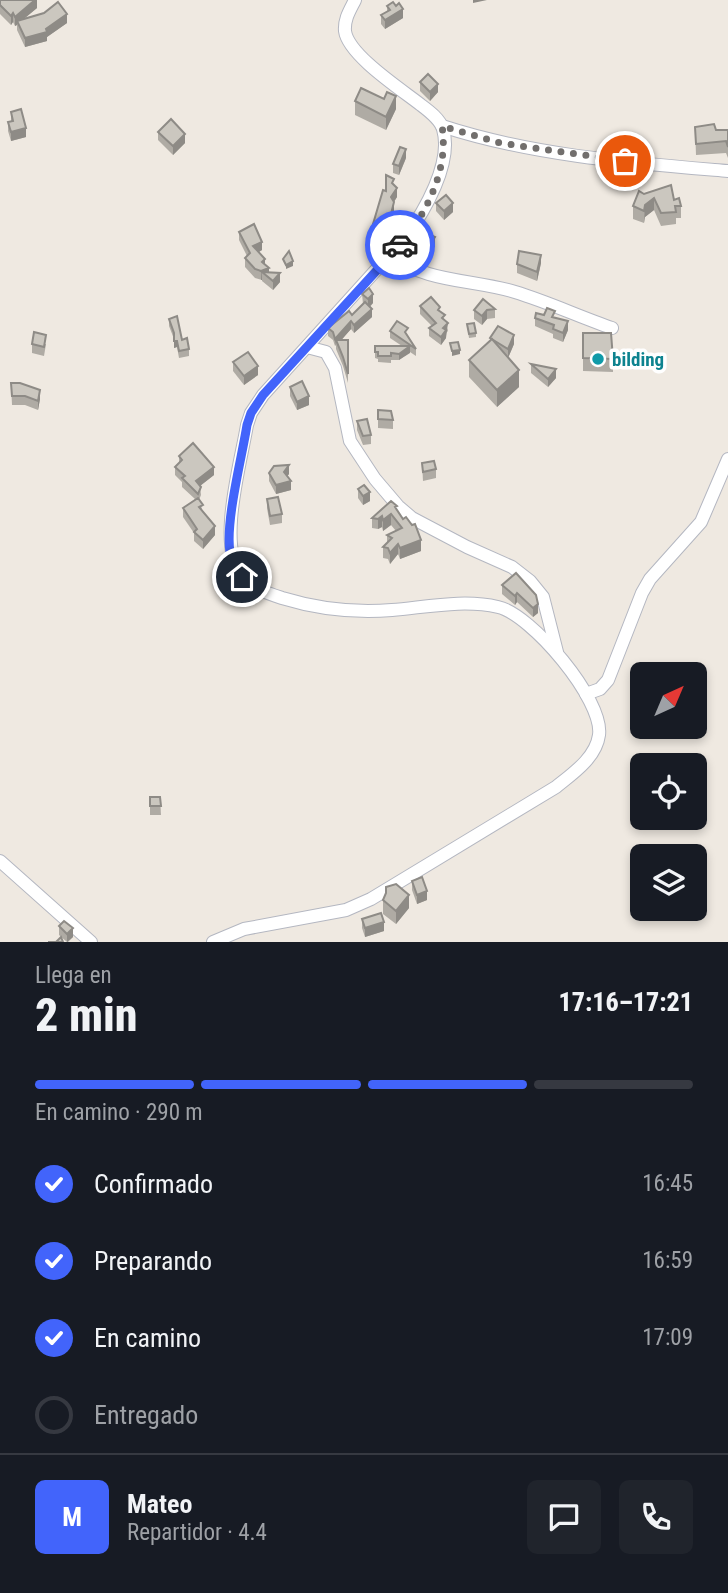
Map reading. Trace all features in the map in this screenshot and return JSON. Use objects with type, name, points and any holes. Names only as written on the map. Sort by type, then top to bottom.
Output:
[{"type":"street","points":[[214,942],[244,929],[346,910],[371,899],[556,787],[582,765],[592,753],[599,736],[598,720],[586,694],[558,656],[529,624],[501,607],[468,603],[388,610],[329,609],[300,603],[254,587],[242,577],[234,564],[230,549],[230,531],[251,413],[263,395],[391,255],[415,224],[432,194],[443,154],[442,126],[432,113],[350,45],[345,33],[345,22],[355,0]]},
{"type":"street","points":[[442,126],[510,145],[649,164],[728,171]]},
{"type":"street","points":[[391,255],[405,266],[428,274],[514,291],[612,328]]},
{"type":"street","points":[[307,347],[326,352],[335,368],[350,441],[375,479],[412,518],[467,548],[513,566],[530,581],[543,597],[558,656]]},
{"type":"street","points":[[586,694],[600,689],[608,680],[646,586],[701,522],[728,458]]},
{"type":"street","points":[[0,861],[91,942]]},
{"type":"building","points":[[0,0],[35,0],[15,17],[0,5]]},
{"type":"building","points":[[58,2],[67,14],[46,29],[47,32],[25,38],[17,21],[44,13]]},
{"type":"building","points":[[393,2],[396,6],[399,3],[403,9],[385,20],[381,15],[390,10],[387,6]]},
{"type":"building","points":[[428,74],[438,84],[430,92],[420,82]]},
{"type":"building","points":[[361,88],[384,99],[387,92],[396,96],[386,117],[355,101]]},
{"type":"building","points":[[21,109],[26,128],[11,132],[8,122],[13,121],[11,112]]},
{"type":"building","points":[[171,119],[185,134],[173,146],[158,132]]},
{"type":"building","points":[[714,124],[716,130],[728,130],[728,147],[726,141],[696,144],[695,127]]},
{"type":"building","points":[[400,147],[406,149],[399,166],[393,164]]},
{"type":"building","points":[[386,175],[394,179],[392,183],[397,188],[391,197],[394,202],[389,222],[384,223],[383,227],[373,224],[383,190],[386,191]]},
{"type":"building","points":[[671,185],[674,200],[679,198],[681,206],[675,206],[676,212],[661,213],[654,198],[645,205],[644,211],[633,206],[639,191],[644,194]]},
{"type":"building","points":[[446,195],[453,203],[444,211],[436,203]]},
{"type":"building","points":[[254,224],[262,242],[253,246],[265,259],[262,262],[269,268],[261,271],[255,269],[245,258],[250,253],[239,232]]},
{"type":"building","points":[[416,229],[435,237],[430,245],[427,243],[424,254],[412,249]]},
{"type":"building","points":[[289,251],[293,261],[286,265],[283,259]]},
{"type":"building","points":[[519,251],[541,255],[537,272],[517,264]]},
{"type":"building","points":[[262,272],[280,273],[273,281]]},
{"type":"building","points":[[369,288],[373,294],[368,299],[362,294]]},
{"type":"building","points":[[431,297],[440,307],[438,310],[445,315],[442,318],[448,323],[443,328],[446,330],[441,337],[429,328],[436,323],[420,306]]},
{"type":"building","points":[[483,299],[495,309],[487,310],[482,316],[474,310]]},
{"type":"building","points":[[365,302],[372,309],[354,325],[351,321],[335,339],[328,328],[349,311],[352,315]]},
{"type":"building","points":[[547,308],[555,311],[552,317],[568,321],[563,333],[553,329],[554,325],[535,318],[536,313],[544,315]]},
{"type":"building","points":[[177,316],[182,340],[187,338],[189,349],[179,351],[177,341],[174,341],[169,319]]},
{"type":"building","points":[[397,321],[408,328],[405,332],[416,349],[390,331]]},
{"type":"building","points":[[474,323],[476,333],[469,334],[467,324]]},
{"type":"building","points":[[498,326],[514,335],[508,349],[490,338]]},
{"type":"building","points":[[34,332],[46,335],[44,347],[32,344]]},
{"type":"building","points":[[583,333],[611,333],[613,359],[583,358]]},
{"type":"building","points":[[492,339],[519,370],[497,390],[469,360]]},
{"type":"building","points":[[336,340],[348,340],[348,374],[343,357]]},
{"type":"building","points":[[458,342],[460,350],[452,351],[450,343]]},
{"type":"building","points":[[375,346],[410,346],[399,354],[378,356]]},
{"type":"building","points":[[248,352],[258,366],[244,376],[233,362]]},
{"type":"building","points":[[531,364],[556,369],[548,379]]},
{"type":"building","points":[[302,381],[309,396],[297,402],[290,387]]},
{"type":"building","points":[[11,383],[20,383],[40,390],[38,401],[25,396],[12,396]]},
{"type":"building","points":[[378,410],[391,411],[393,420],[378,419]]},
{"type":"building","points":[[367,419],[371,435],[363,436],[357,421]]},
{"type":"building","points":[[193,443],[214,467],[196,481],[201,487],[198,494],[175,467],[182,460],[179,456]]},
{"type":"building","points":[[434,461],[436,469],[423,472],[422,463]]},
{"type":"building","points":[[289,465],[284,472],[291,481],[276,485],[269,473],[274,466]]},
{"type":"building","points":[[364,485],[370,492],[363,496],[358,489]]},
{"type":"building","points":[[278,497],[282,514],[270,516],[267,499]]},
{"type":"building","points":[[198,498],[203,505],[199,507],[215,526],[203,540],[194,532],[197,529],[183,508]]},
{"type":"building","points":[[391,501],[397,506],[395,507],[403,519],[406,517],[412,525],[415,524],[421,540],[400,548],[398,544],[390,553],[388,548],[383,547],[392,538],[387,535],[402,528],[391,514],[383,520],[382,516],[378,519],[372,518]]},
{"type":"building","points":[[516,573],[536,595],[538,604],[533,608],[517,593],[515,596],[502,585]]},
{"type":"building","points":[[150,797],[160,797],[161,806],[150,806]]},
{"type":"building","points":[[422,877],[427,891],[417,895],[412,881]]},
{"type":"building","points":[[396,884],[409,895],[396,911],[383,900],[386,887]]},
{"type":"building","points":[[381,913],[384,922],[365,928],[362,919]]},
{"type":"building","points":[[64,921],[73,928],[67,934],[59,926]]},
{"type":"way so far","points":[[400,245],[425,210],[439,174],[444,139],[442,126],[500,143],[625,161]]},
{"type":"place","name":"bilding","points":[[598,359]]},
{"type":"route","points":[[242,577],[234,564],[230,549],[230,531],[251,413],[263,395],[400,245]]}]
